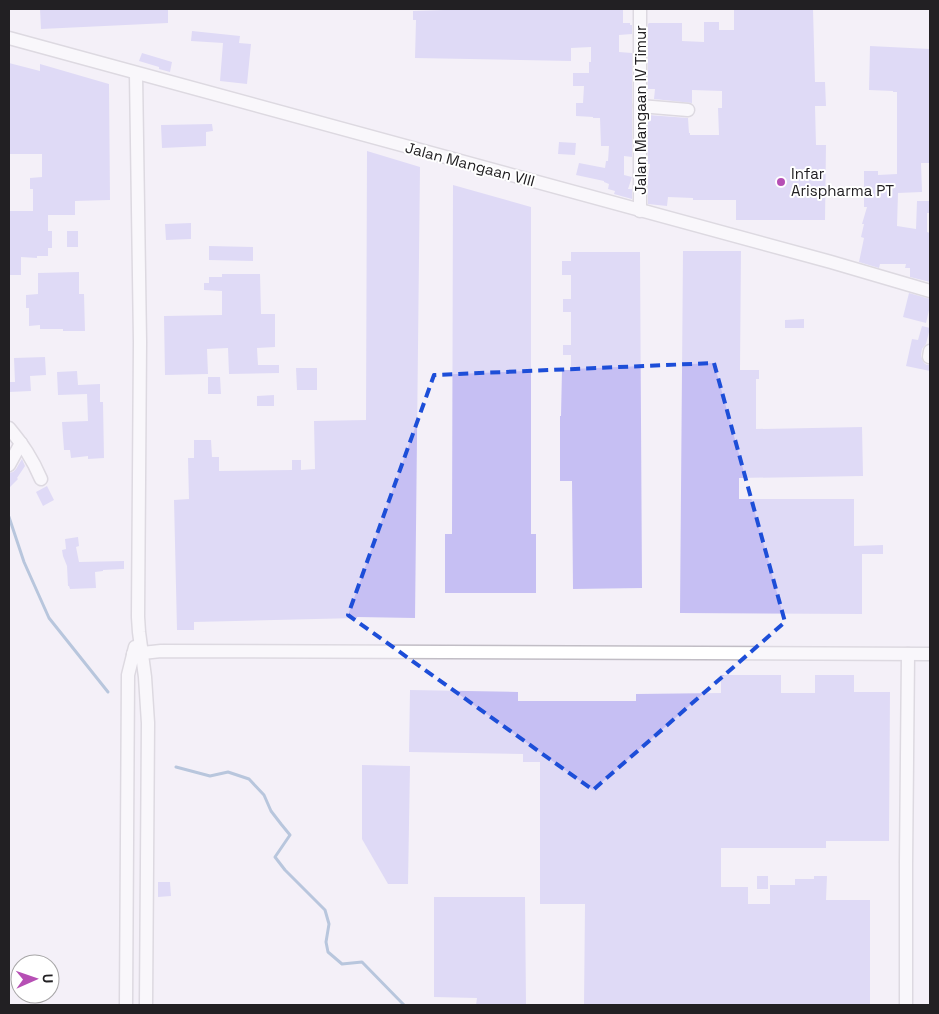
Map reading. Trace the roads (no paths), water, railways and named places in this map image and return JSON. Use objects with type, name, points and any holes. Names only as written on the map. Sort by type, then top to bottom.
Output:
[{"type":"street","name":"Jalan Mangaan IV Timur","points":[[640,9],[640,210]]},
{"type":"street","name":"Jalan Mangaan VIII","points":[[9,38],[930,291]]},
{"type":"street","points":[[126,1005],[128,675],[137,653],[139,632],[140,342],[136,74]]},
{"type":"street","points":[[640,106],[688,110]]},
{"type":"street","points":[[9,428],[33,460],[41,479]]},
{"type":"street","points":[[9,465],[21,443]]},
{"type":"street","points":[[137,653],[161,651],[930,654]]},
{"type":"street","points":[[137,653],[145,677],[148,722],[146,1005]]},
{"type":"street","points":[[906,1005],[908,654]]},
{"type":"waterway","points":[[9,517],[24,562],[49,618],[108,692]]},
{"type":"waterway","points":[[176,767],[210,776],[228,772],[249,779],[264,795],[271,811],[290,835],[275,857],[285,870],[325,910],[329,924],[326,942],[328,952],[342,964],[362,962],[404,1005]]},
{"type":"place","name":"Infar Arispharma PT","points":[[781,182]]}]
